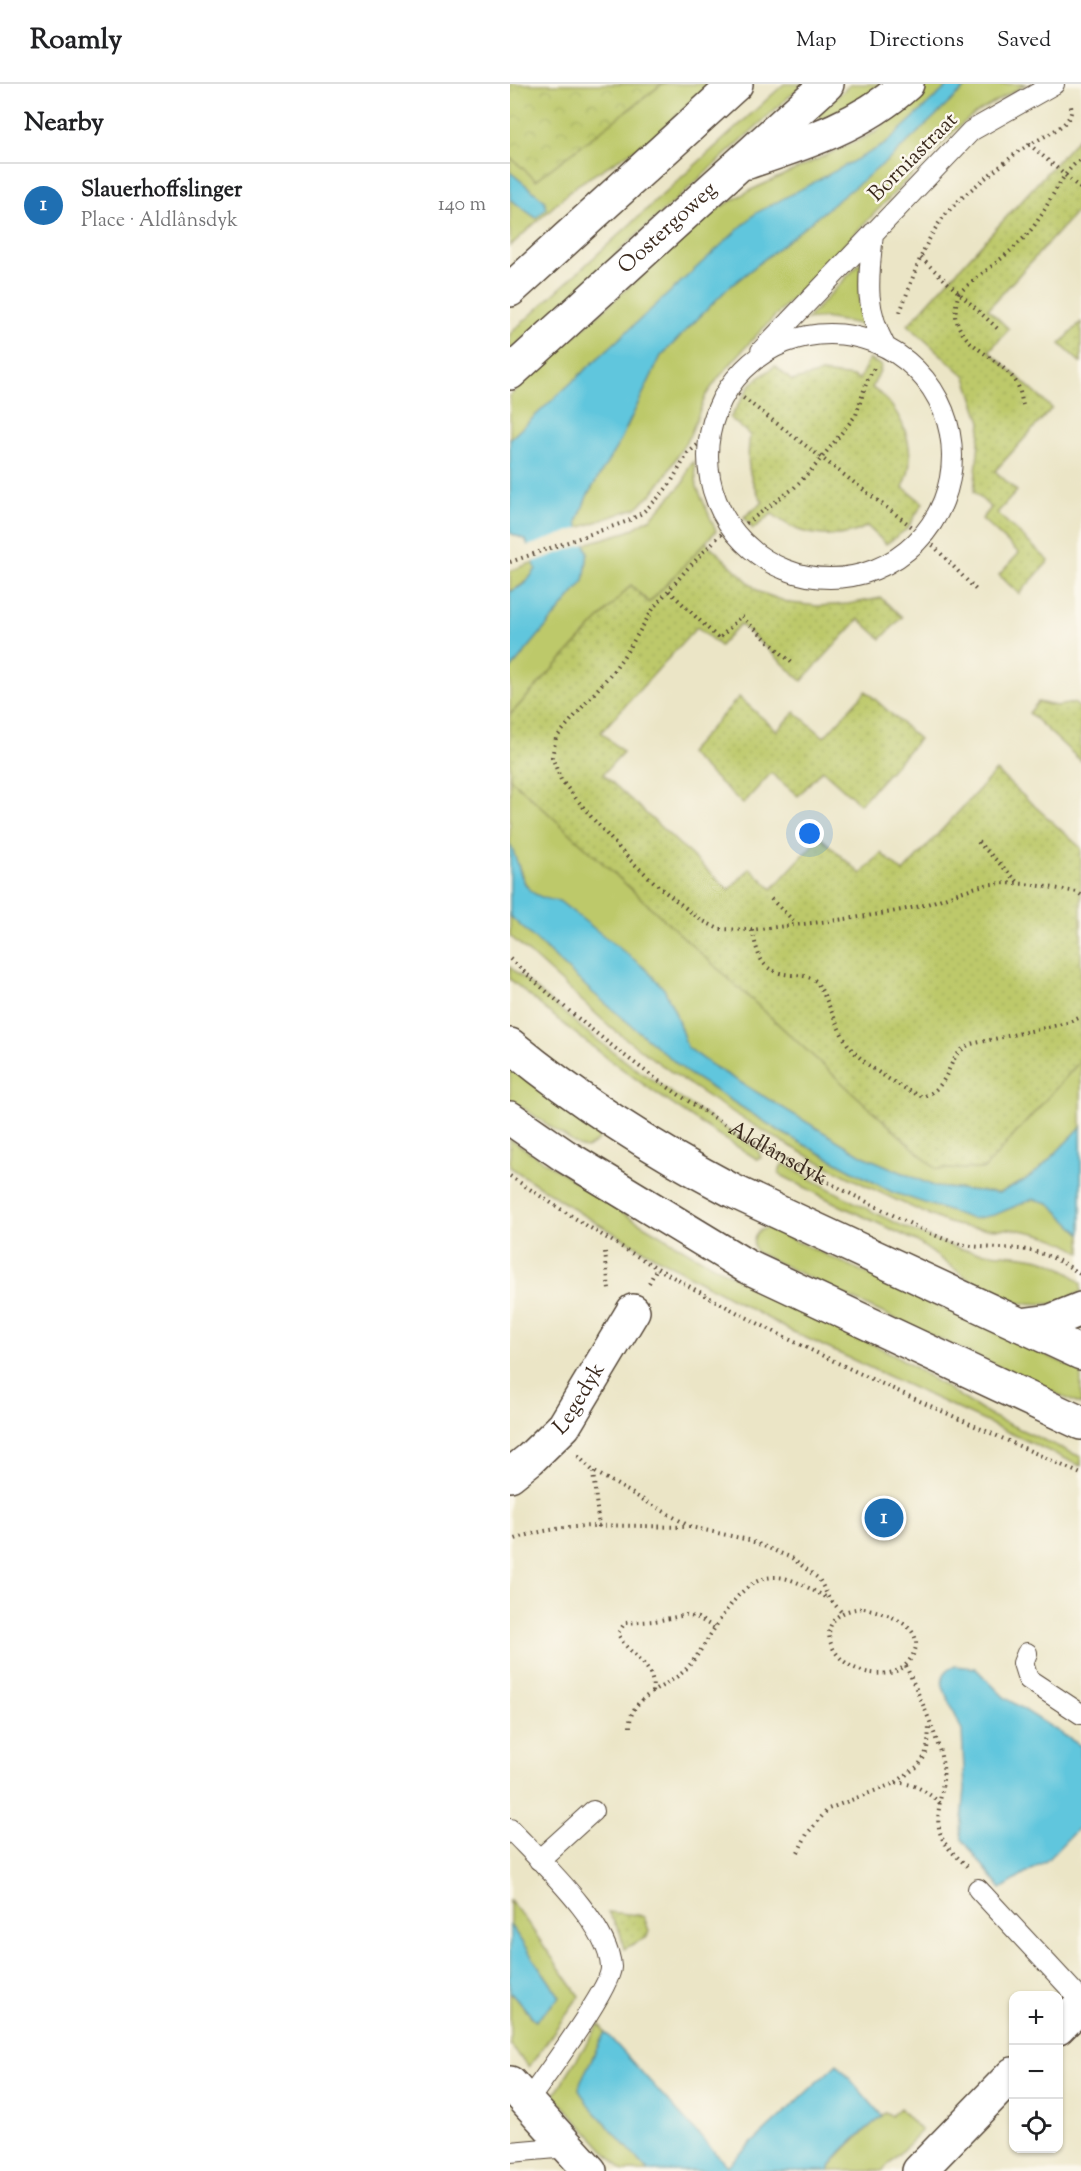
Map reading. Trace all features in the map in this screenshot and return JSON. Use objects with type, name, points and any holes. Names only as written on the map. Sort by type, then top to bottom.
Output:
[{"type":"main road","points":[[510,290],[736,84]]},
{"type":"main road","name":"Oostergoweg","points":[[510,373],[827,84]]},
{"type":"main road","points":[[738,165],[808,142],[862,117],[893,97],[907,84]]},
{"type":"main road","points":[[510,1045],[591,1107],[688,1168],[1081,1353]]},
{"type":"main road","points":[[510,1118],[565,1156],[746,1266],[1081,1423]]},
{"type":"main road","points":[[1020,1325],[1051,1321],[1081,1309]]},
{"type":"main road","name":"Legedyk","points":[[510,1475],[564,1426],[585,1395],[633,1311]]},
{"type":"main road","points":[[1063,2024],[1081,2005]]},
{"type":"main road","points":[[919,2171],[1009,2079]]},
{"type":"main road","points":[[519,2092],[590,2171]]},
{"type":"lane","name":"Borniastraat","points":[[734,380],[771,349],[808,336],[847,335],[885,346],[915,368],[938,397],[950,432],[952,469],[943,505],[924,536],[895,561],[861,575],[824,579],[787,572],[755,553],[729,526],[714,498],[708,467],[709,435],[716,410],[734,380],[970,131],[1060,89]]},
{"type":"lane","name":"Borniastraat","points":[[873,233],[868,293],[875,328],[885,346]]},
{"type":"lane","points":[[1027,1653],[1023,1663],[1028,1679],[1081,1714]]},
{"type":"lane","points":[[539,1860],[593,1811]]},
{"type":"lane","points":[[510,1829],[576,1899],[604,1943],[612,1969],[598,1998],[519,2092]]},
{"type":"lane","points":[[978,1889],[1081,2000]]},
{"type":"lane","points":[[510,2152],[568,2147]]},
{"type":"path","points":[[1060,89],[1073,110],[1071,118],[1062,126],[1029,144],[947,213],[933,232],[885,346],[867,381],[856,415],[821,459],[794,488],[744,525],[729,526],[655,606],[614,670],[556,738],[552,757],[561,780],[567,788],[629,859],[701,920],[719,929],[752,930],[917,907],[978,887],[1019,883],[1077,892],[1081,896]]},
{"type":"path","points":[[1029,144],[1081,189]]},
{"type":"path","points":[[1023,405],[1017,383],[995,361],[974,345],[959,328],[955,304],[959,293],[1029,232],[1047,207],[1065,174],[1081,159]]},
{"type":"path","points":[[921,258],[998,329]]},
{"type":"path","points":[[734,380],[821,459],[924,536],[978,592]]},
{"type":"path","points":[[510,562],[628,521],[642,513],[670,484],[688,453],[709,435]]},
{"type":"path","points":[[669,591],[719,639],[741,616],[792,663]]},
{"type":"path","points":[[978,842],[1019,883]]},
{"type":"path","points":[[771,899],[798,924]]},
{"type":"path","points":[[752,930],[758,956],[765,966],[777,973],[810,977],[816,981],[846,1042],[857,1057],[923,1097],[934,1093],[943,1084],[955,1057],[962,1048],[971,1044],[1067,1023],[1081,1017]]},
{"type":"path","name":"Aldlânsdyk","points":[[510,959],[586,1026],[637,1066],[717,1120],[758,1144],[848,1192],[949,1241],[974,1246],[1033,1251],[1049,1256],[1081,1275]]},
{"type":"path","points":[[510,1176],[657,1268],[734,1311],[813,1351],[1081,1474]]},
{"type":"path","points":[[649,1282],[657,1268]]},
{"type":"path","points":[[573,1451],[593,1471],[691,1527]]},
{"type":"path","points":[[593,1471],[599,1527]]},
{"type":"path","points":[[510,1541],[570,1527],[691,1527],[749,1540],[792,1558],[819,1580],[829,1598],[843,1614]]},
{"type":"path","points":[[630,1727],[632,1712],[636,1706],[652,1693],[673,1681],[686,1669],[738,1597],[757,1581],[767,1577],[785,1578],[829,1598]]},
{"type":"path","points":[[852,1608],[878,1611],[902,1622],[911,1630],[917,1641],[917,1650],[906,1666],[894,1672],[874,1675],[854,1669],[841,1658],[828,1639],[829,1629],[852,1608]]},
{"type":"path","points":[[652,1693],[654,1684],[652,1675],[649,1669],[621,1641],[618,1633],[621,1627],[625,1623],[655,1621],[686,1615],[698,1618],[716,1628]]},
{"type":"path","points":[[906,1666],[929,1723],[943,1767],[944,1784],[939,1824],[943,1840],[978,1877],[978,1889]]},
{"type":"path","points":[[798,1852],[807,1834],[828,1809],[895,1783],[914,1770],[925,1756],[929,1723]]},
{"type":"path","points":[[895,1783],[905,1782],[925,1791],[940,1804]]},
{"type":"green space","points":[[510,84],[662,84],[536,180],[510,157]]},
{"type":"green space","points":[[662,84],[711,84],[650,140],[577,185],[510,246],[510,199],[536,218],[545,201],[510,172],[510,157],[518,164],[630,109]]},
{"type":"green space","points":[[784,84],[803,84],[510,351],[510,334]]},
{"type":"green space","points":[[851,84],[884,84],[869,98],[821,119],[816,116]]},
{"type":"green space","points":[[929,84],[950,84],[884,145],[756,214],[510,439],[510,395],[710,213],[749,191],[876,132]]},
{"type":"green space","points":[[969,84],[1026,84],[973,115],[955,130],[752,340],[706,395],[690,435],[652,494],[636,508],[579,528],[577,522],[587,496],[619,443],[661,356],[727,289],[893,156]]},
{"type":"green space","points":[[1081,135],[1081,207],[988,309],[1009,329],[989,351],[1052,408],[995,471],[1017,491],[997,513],[1049,561],[1019,594],[999,575],[1019,553],[982,519],[991,508],[974,492],[981,422],[966,377],[908,325]]},
{"type":"green space","points":[[861,262],[859,303],[865,325],[824,318],[806,320]]},
{"type":"green space","points":[[1081,322],[1081,363],[1060,344]]},
{"type":"green space","points":[[869,359],[882,366],[872,388],[883,396],[900,419],[909,446],[908,474],[903,487],[923,503],[907,529],[886,544],[867,526],[852,533],[835,535],[809,533],[797,530],[772,514],[753,529],[744,517],[763,502],[754,486],[749,470],[750,435],[730,418],[751,384],[775,366],[792,381],[821,373],[854,377],[859,380]]},
{"type":"green space","points":[[694,461],[697,487],[716,531],[649,603],[631,585],[510,715],[510,670],[584,581],[588,552],[585,544],[629,531],[651,518],[684,482],[688,468]]},
{"type":"green space","points":[[706,542],[759,592],[790,603],[818,606],[881,598],[902,617],[881,639],[859,619],[802,681],[740,624],[720,646],[697,627],[601,732],[623,752],[603,774],[729,890],[750,868],[772,889],[820,837],[861,874],[881,853],[903,872],[996,771],[1081,848],[1081,1060],[984,1169],[936,1169],[510,778],[510,715],[631,585],[649,603]]},
{"type":"green space","points":[[534,562],[536,569],[531,576],[510,592],[510,571]]},
{"type":"green space","points":[[866,691],[919,739],[860,804],[822,770],[798,796],[771,773],[743,804],[688,753],[739,697],[777,731],[795,712],[824,737]]},
{"type":"green space","points":[[1038,702],[1056,706],[1074,703],[1081,709],[1081,761],[1029,713]]},
{"type":"green space","points":[[510,778],[936,1168],[984,1169],[1081,1060],[1081,1127],[1040,1169],[1022,1182],[999,1193],[936,1187],[863,1156],[713,1066],[687,1047],[664,989],[559,901],[542,899],[532,894],[525,883],[510,844]]},
{"type":"green space","points":[[510,916],[592,992],[689,1074],[781,1132],[892,1192],[994,1215],[1033,1199],[1049,1203],[1081,1234],[1081,1253],[1065,1243],[1037,1233],[966,1227],[941,1220],[812,1158],[729,1110],[650,1057],[608,1025],[510,936]]},
{"type":"green space","points":[[510,967],[583,1029],[636,1069],[758,1150],[761,1158],[757,1159],[693,1118],[599,1052],[510,979]]},
{"type":"green space","points":[[510,1068],[600,1133],[598,1141],[587,1148],[580,1147],[510,1099]]},
{"type":"green space","points":[[510,1139],[628,1216],[694,1255],[748,1284],[895,1355],[991,1416],[1081,1457],[1081,1466],[791,1331],[652,1255],[583,1215],[510,1167]]},
{"type":"green space","points":[[784,1164],[885,1218],[948,1245],[983,1253],[1033,1257],[1049,1262],[1065,1270],[1081,1283],[1081,1292],[1053,1304],[1018,1303],[1002,1298],[982,1289],[916,1241],[779,1174]]},
{"type":"green space","points":[[767,1228],[1081,1371],[1081,1405],[756,1252],[755,1236],[759,1231]]},
{"type":"green space","points":[[510,1901],[579,1996],[529,2067],[510,2045],[510,1991],[535,2021],[560,1997],[510,1925]]},
{"type":"green space","points":[[608,1912],[644,1917],[649,1931],[647,1937],[624,1949],[620,1932]]},
{"type":"green space","points":[[599,2024],[605,2032],[579,2089],[588,2104],[649,2171],[623,2171],[554,2095]]},
{"type":"green space","points":[[900,2108],[921,2131],[882,2171],[829,2171],[845,2149],[885,2113],[891,2116]]},
{"type":"water","points":[[950,84],[969,84],[893,156],[727,289],[661,356],[619,443],[587,496],[577,522],[588,552],[584,581],[510,670],[510,592],[525,584],[536,569],[526,540],[510,533],[510,439],[756,213],[884,145]]},
{"type":"water","points":[[510,172],[545,201],[546,209],[536,218],[510,199]]},
{"type":"water","points":[[510,844],[524,883],[529,889],[545,898],[559,901],[646,969],[664,989],[687,1047],[713,1066],[863,1156],[936,1187],[999,1193],[1022,1182],[1040,1169],[1081,1127],[1081,1234],[1049,1203],[1033,1199],[994,1215],[972,1219],[892,1192],[781,1132],[689,1074],[592,992],[510,916]]},
{"type":"water","points":[[954,1666],[975,1668],[1004,1697],[1081,1746],[1081,1825],[1046,1861],[1001,1889],[962,1839],[965,1789],[962,1731],[942,1683],[944,1675]]},
{"type":"water","points":[[510,1925],[560,1997],[536,2021],[510,1991]]},
{"type":"water","points":[[605,2032],[727,2166],[837,2064],[882,2116],[844,2149],[829,2171],[649,2171],[588,2104],[579,2089]]},
{"type":"pier","points":[[582,527],[588,543],[531,563],[525,547]]},
{"type":"place","name":"Slauerhoffslinger","points":[[884,1518]]}]
